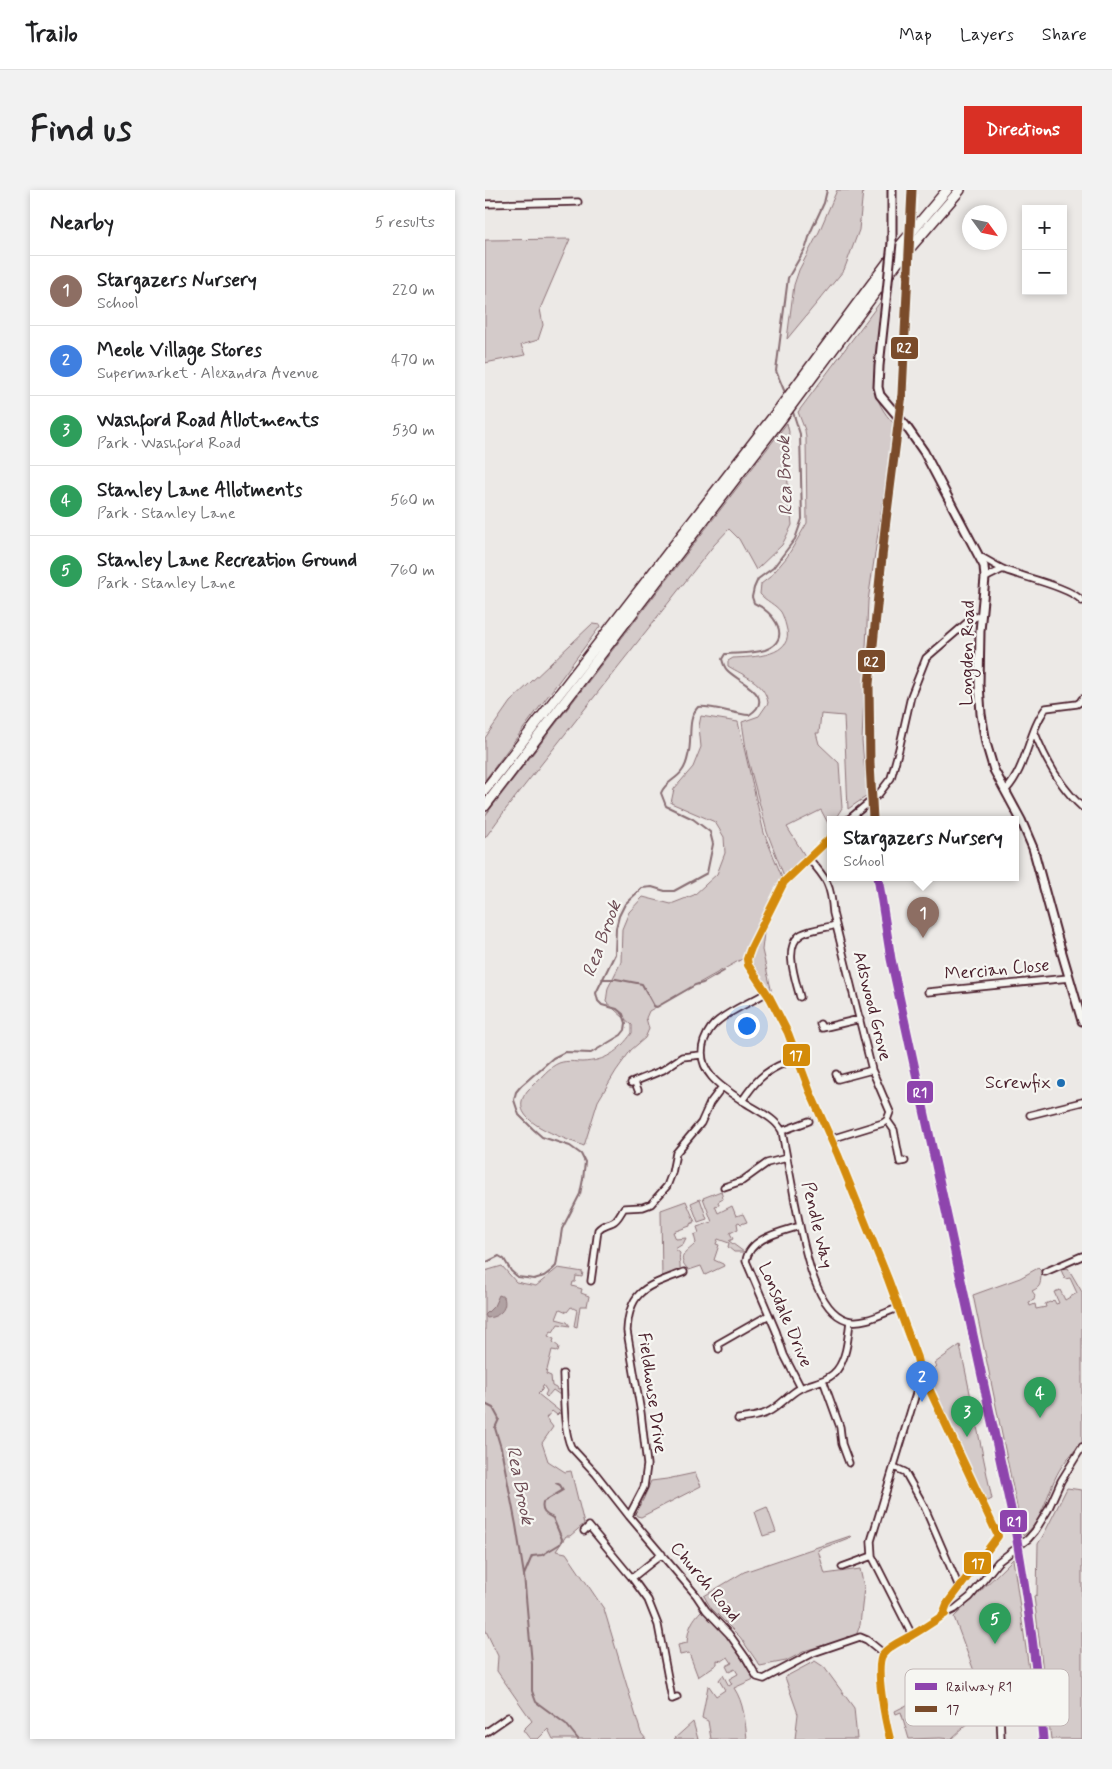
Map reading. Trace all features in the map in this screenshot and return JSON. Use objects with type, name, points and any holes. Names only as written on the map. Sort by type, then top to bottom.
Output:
[{"type":"highway","points":[[485,790],[779,409],[899,247],[947,190]]},
{"type":"highway","points":[[485,806],[796,400],[898,262],[960,190]]},
{"type":"street","name":"Longden Road","points":[[893,190],[893,243],[878,387],[882,398],[906,426],[924,452],[981,556],[985,578],[979,684],[981,714],[986,743],[994,770],[1006,790],[1033,848],[1082,1021]]},
{"type":"street","points":[[485,204],[579,202]]},
{"type":"street","points":[[981,556],[1003,569],[1066,590],[1082,601]]},
{"type":"street","points":[[985,578],[1003,569]]},
{"type":"street","points":[[853,816],[878,795],[891,778],[911,696],[926,658],[969,620],[982,614]]},
{"type":"street","points":[[1006,790],[1019,768],[1038,719],[1046,708],[1077,704],[1082,699]]},
{"type":"street","points":[[1034,730],[1055,774],[1068,793],[1082,807]]},
{"type":"street","points":[[827,841],[783,882],[747,959],[748,965],[780,1015],[788,1033],[810,1092],[867,1227],[917,1358],[921,1377],[871,1541],[872,1556],[912,1635]]},
{"type":"street","name":"Adswood Grove","points":[[809,859],[826,879],[831,890],[833,913],[872,1070],[890,1112],[887,1120],[894,1130],[900,1162]]},
{"type":"street","points":[[797,994],[792,967],[795,941],[806,932],[836,925]]},
{"type":"street","name":"Mercian Close","points":[[928,992],[1069,978]]},
{"type":"street","points":[[766,993],[720,1019],[712,1026],[706,1035],[701,1055],[704,1066],[711,1078],[775,1122],[782,1131],[801,1120],[809,1120]]},
{"type":"street","points":[[821,1029],[860,1019]]},
{"type":"street","points":[[638,1090],[633,1083],[663,1070],[682,1057],[701,1055]]},
{"type":"street","points":[[742,1101],[760,1077],[773,1065],[785,1063]]},
{"type":"street","points":[[838,1079],[872,1070]]},
{"type":"street","points":[[591,1281],[598,1230],[601,1226],[613,1223],[624,1208],[643,1207],[651,1204],[667,1186],[676,1153],[701,1123],[710,1103],[722,1087]]},
{"type":"street","points":[[1030,1115],[1082,1102]]},
{"type":"street","points":[[831,1139],[883,1123],[887,1120]]},
{"type":"street","name":"Pendle Way","points":[[782,1131],[807,1258],[816,1285],[827,1305],[839,1316],[850,1321]]},
{"type":"street","points":[[724,1187],[732,1181],[742,1181],[767,1163],[787,1158]]},
{"type":"street","name":"Lonsdale Drive","points":[[800,1226],[756,1243],[749,1250],[746,1261],[784,1354],[801,1388]]},
{"type":"street","points":[[1045,1272],[1082,1256]]},
{"type":"street","name":"Fieldhouse Drive","points":[[629,1516],[644,1487],[647,1465],[641,1413],[627,1331],[628,1320],[631,1307],[641,1291],[684,1272]]},
{"type":"street","points":[[738,1419],[769,1412],[801,1388],[823,1380],[835,1372],[840,1366],[850,1321],[859,1322],[898,1308]]},
{"type":"street","points":[[718,1344],[769,1315]]},
{"type":"street","name":"Church Road","points":[[563,1374],[568,1438],[571,1447],[596,1474],[697,1596],[706,1610],[729,1634],[757,1677],[764,1680],[813,1653],[860,1637],[867,1640],[883,1653]]},
{"type":"street","points":[[921,1377],[925,1380],[998,1536],[947,1604],[945,1614]]},
{"type":"street","points":[[823,1380],[840,1427],[841,1444],[846,1461]]},
{"type":"street","points":[[889,1739],[879,1672],[879,1662],[883,1653],[970,1597],[1003,1558],[1028,1539],[1043,1520],[1061,1481],[1082,1447]]},
{"type":"street","points":[[894,1467],[905,1472],[924,1506],[959,1587]]},
{"type":"street","points":[[584,1531],[589,1526],[648,1600],[658,1625],[672,1699],[677,1698]]},
{"type":"street","points":[[632,1578],[662,1554]]},
{"type":"street","points":[[843,1566],[872,1556]]},
{"type":"street","points":[[489,1739],[485,1734],[508,1717]]},
{"type":"street","points":[[1000,1726],[1001,1739]]},
{"type":"shaded area","points":[[837,190],[863,190],[859,230],[844,270],[787,339],[794,285],[799,270],[819,232]]},
{"type":"shaded area","points":[[570,239],[540,309],[543,325],[538,340],[521,345],[525,355],[485,363],[485,240]]},
{"type":"shaded area","points":[[881,301],[875,386],[881,406],[894,424],[868,601],[862,741],[867,796],[848,809],[844,716],[821,714],[819,733],[816,733],[819,744],[839,763],[842,808],[837,816],[827,816],[827,821],[821,810],[787,827],[805,856],[784,876],[767,832],[747,756],[742,722],[759,716],[768,703],[763,690],[753,680],[728,666],[728,661],[733,658],[761,656],[779,649],[785,644],[787,636],[782,613],[760,594],[761,584],[770,577],[787,557],[807,523],[806,438],[798,412]]},
{"type":"shaded area","points":[[787,423],[789,432],[786,463],[792,525],[782,545],[756,570],[739,539],[729,529],[714,545],[485,838],[485,816]]},
{"type":"shaded area","points":[[592,624],[601,625],[485,780],[485,738],[510,702]]},
{"type":"shaded area","points":[[701,716],[738,722],[764,833],[782,877],[742,959],[649,1011],[646,1018],[649,1029],[645,1038],[631,1050],[598,1101],[584,1146],[560,1137],[535,1124],[526,1116],[522,1107],[524,1097],[533,1085],[555,1065],[565,1062],[598,1060],[611,1054],[632,1033],[632,1025],[606,1002],[608,988],[621,962],[622,929],[629,912],[643,897],[671,904],[694,895],[717,874],[725,853],[724,837],[715,822],[671,803],[674,789],[693,767],[701,747],[699,726]]},
{"type":"shaded area","points":[[765,924],[762,950],[772,993],[751,960],[750,955]]},
{"type":"shaded area","points":[[721,1191],[723,1199],[718,1202],[719,1205],[715,1206],[718,1213],[732,1206],[736,1216],[743,1214],[747,1222],[737,1223],[738,1229],[730,1233],[733,1239],[729,1241],[744,1252],[734,1252],[728,1247],[729,1243],[718,1239],[716,1244],[719,1245],[714,1260],[724,1266],[705,1275],[701,1266],[689,1270],[683,1258],[686,1252],[696,1243],[694,1235],[699,1233],[697,1227],[712,1222],[703,1198]]},
{"type":"shaded area","points":[[700,1199],[707,1219],[698,1222],[691,1203]]},
{"type":"shaded area","points":[[686,1201],[695,1222],[690,1224],[690,1226],[673,1232],[676,1239],[686,1238],[683,1244],[675,1249],[680,1253],[680,1271],[679,1273],[662,1278],[661,1210]]},
{"type":"shaded area","points":[[502,1266],[516,1282],[536,1286],[558,1268],[583,1272],[582,1277],[576,1276],[572,1286],[582,1289],[581,1293],[589,1296],[587,1306],[580,1306],[577,1327],[574,1326],[577,1310],[571,1307],[567,1312],[560,1309],[556,1319],[567,1322],[570,1326],[558,1324],[548,1336],[554,1339],[553,1342],[559,1347],[558,1351],[552,1350],[546,1374],[551,1376],[552,1386],[557,1390],[560,1389],[560,1395],[553,1390],[547,1397],[545,1395],[547,1391],[543,1385],[542,1390],[538,1394],[563,1414],[559,1413],[557,1415],[552,1411],[546,1418],[553,1427],[542,1443],[548,1461],[565,1472],[571,1471],[584,1524],[570,1536],[566,1536],[556,1551],[566,1553],[604,1609],[641,1733],[646,1739],[553,1739],[548,1729],[538,1739],[530,1739],[523,1730],[532,1721],[497,1671],[498,1656],[485,1629],[485,1271]]},
{"type":"shaded area","points":[[1038,1268],[1042,1272],[1040,1284],[1032,1291],[1035,1295],[1034,1300],[1029,1302],[1030,1306],[1035,1304],[1036,1309],[1046,1307],[1045,1304],[1051,1303],[1054,1300],[1056,1304],[1059,1303],[1054,1292],[1060,1290],[1065,1300],[1077,1293],[1070,1278],[1065,1279],[1061,1270],[1068,1268],[1082,1292],[1082,1442],[1062,1466],[1041,1513],[1023,1536],[973,1295],[1020,1278]]},
{"type":"shaded area","points":[[499,1295],[504,1297],[505,1306],[495,1316],[487,1318],[485,1315],[494,1306]]},
{"type":"shaded area","points":[[960,1345],[992,1499],[986,1502],[926,1376],[937,1366],[935,1363]]},
{"type":"shaded area","points":[[695,1473],[701,1486],[641,1517],[637,1516],[635,1513],[651,1481]]},
{"type":"shaded area","points":[[1067,1488],[1082,1490],[1082,1739],[1051,1739],[1049,1726],[1069,1726],[1069,1669],[1043,1669],[1034,1596],[1037,1595],[1038,1544]]},
{"type":"shaded area","points":[[767,1507],[776,1532],[763,1536],[755,1512]]},
{"type":"shaded area","points":[[850,1536],[818,1550],[825,1574],[860,1569],[864,1587],[860,1625],[856,1636],[807,1650],[786,1661],[760,1666],[740,1637],[711,1608],[704,1596],[744,1572]]},
{"type":"shaded area","points":[[1013,1559],[1029,1669],[973,1669],[954,1617]]},
{"type":"shaded area","points":[[702,1610],[729,1638],[754,1679],[734,1688],[742,1706],[747,1739],[711,1739],[708,1721],[702,1718],[708,1686],[716,1696],[725,1690],[719,1680],[723,1675],[729,1686],[732,1684],[729,1679],[738,1674],[735,1669],[729,1672],[726,1666],[732,1663],[728,1657],[722,1661],[717,1660],[717,1664],[698,1677],[689,1653],[680,1655],[678,1645],[687,1643],[691,1625]]},
{"type":"shaded area","points":[[815,1661],[824,1667],[854,1708],[857,1739],[795,1739],[798,1714],[785,1677]]},
{"type":"shaded area","points":[[905,1706],[905,1726],[901,1712],[896,1714],[895,1711]]},
{"type":"shaded area","points":[[693,1722],[698,1739],[674,1739]]},
{"type":"shaded area","points":[[905,1726],[965,1726],[951,1739],[909,1739]]},
{"type":"waterway","name":"Rea Brook","points":[[786,395],[776,371],[788,278],[806,247],[824,203],[827,190]]},
{"type":"waterway","name":"Rea Brook","points":[[485,1263],[499,1256],[504,1259],[511,1271],[518,1277],[534,1279],[544,1276],[556,1266],[562,1229],[580,1194],[585,1162],[581,1154],[570,1146],[542,1137],[519,1115],[514,1100],[516,1092],[553,1058],[565,1052],[591,1053],[621,1035],[625,1030],[626,1023],[623,1014],[617,1009],[602,1005],[598,1001],[596,993],[615,954],[616,928],[625,904],[642,888],[652,887],[665,891],[674,891],[707,873],[713,844],[710,832],[693,819],[666,806],[661,793],[665,786],[680,774],[685,766],[689,750],[692,718],[698,707],[709,707],[749,715],[757,708],[758,696],[726,669],[722,659],[725,654],[765,650],[774,645],[778,639],[779,632],[773,618],[768,612],[754,603],[752,597],[758,579],[773,568],[795,539],[802,519],[800,434],[792,409]]},
{"type":"waterway","points":[[602,979],[616,979],[642,984],[654,1006],[657,1007],[724,971]]},
{"type":"waterway","name":"Rea Brook","points":[[485,1404],[493,1408],[499,1419],[495,1428],[501,1448],[524,1575]]},
{"type":"waterway","name":"Rea Brook","points":[[556,1483],[563,1490],[543,1502],[543,1510],[553,1518],[562,1539],[560,1544],[542,1555],[532,1556],[524,1575],[532,1664],[532,1691],[536,1702],[566,1724],[578,1739]]},
{"type":"rail line","name":"R1","points":[[879,881],[891,959],[1014,1523],[1036,1669]]},
{"type":"rail line","name":"R1","points":[[1042,1726],[1043,1739]]},
{"type":"transit line","name":"R2","points":[[873,816],[869,684],[885,528],[902,394],[912,190]]},
{"type":"transit line","name":"17","points":[[827,841],[784,882],[751,948],[747,959],[748,965],[770,998],[788,1033],[810,1092],[838,1155],[888,1279],[917,1358],[921,1377],[925,1380],[998,1536],[947,1604],[945,1614],[883,1654],[880,1682],[890,1739]]},
{"type":"place","name":"Stargazers Nursery","points":[[923,938]]},
{"type":"place","name":"Screwfix","points":[[1061,1083]]},
{"type":"place","name":"Meole Village Stores","points":[[922,1402]]},
{"type":"place","name":"Stanley Lane Allotments","points":[[1040,1418]]},
{"type":"place","name":"Washford Road Allotments","points":[[967,1437]]},
{"type":"place","name":"Stanley Lane Recreation Ground","points":[[995,1644]]}]
